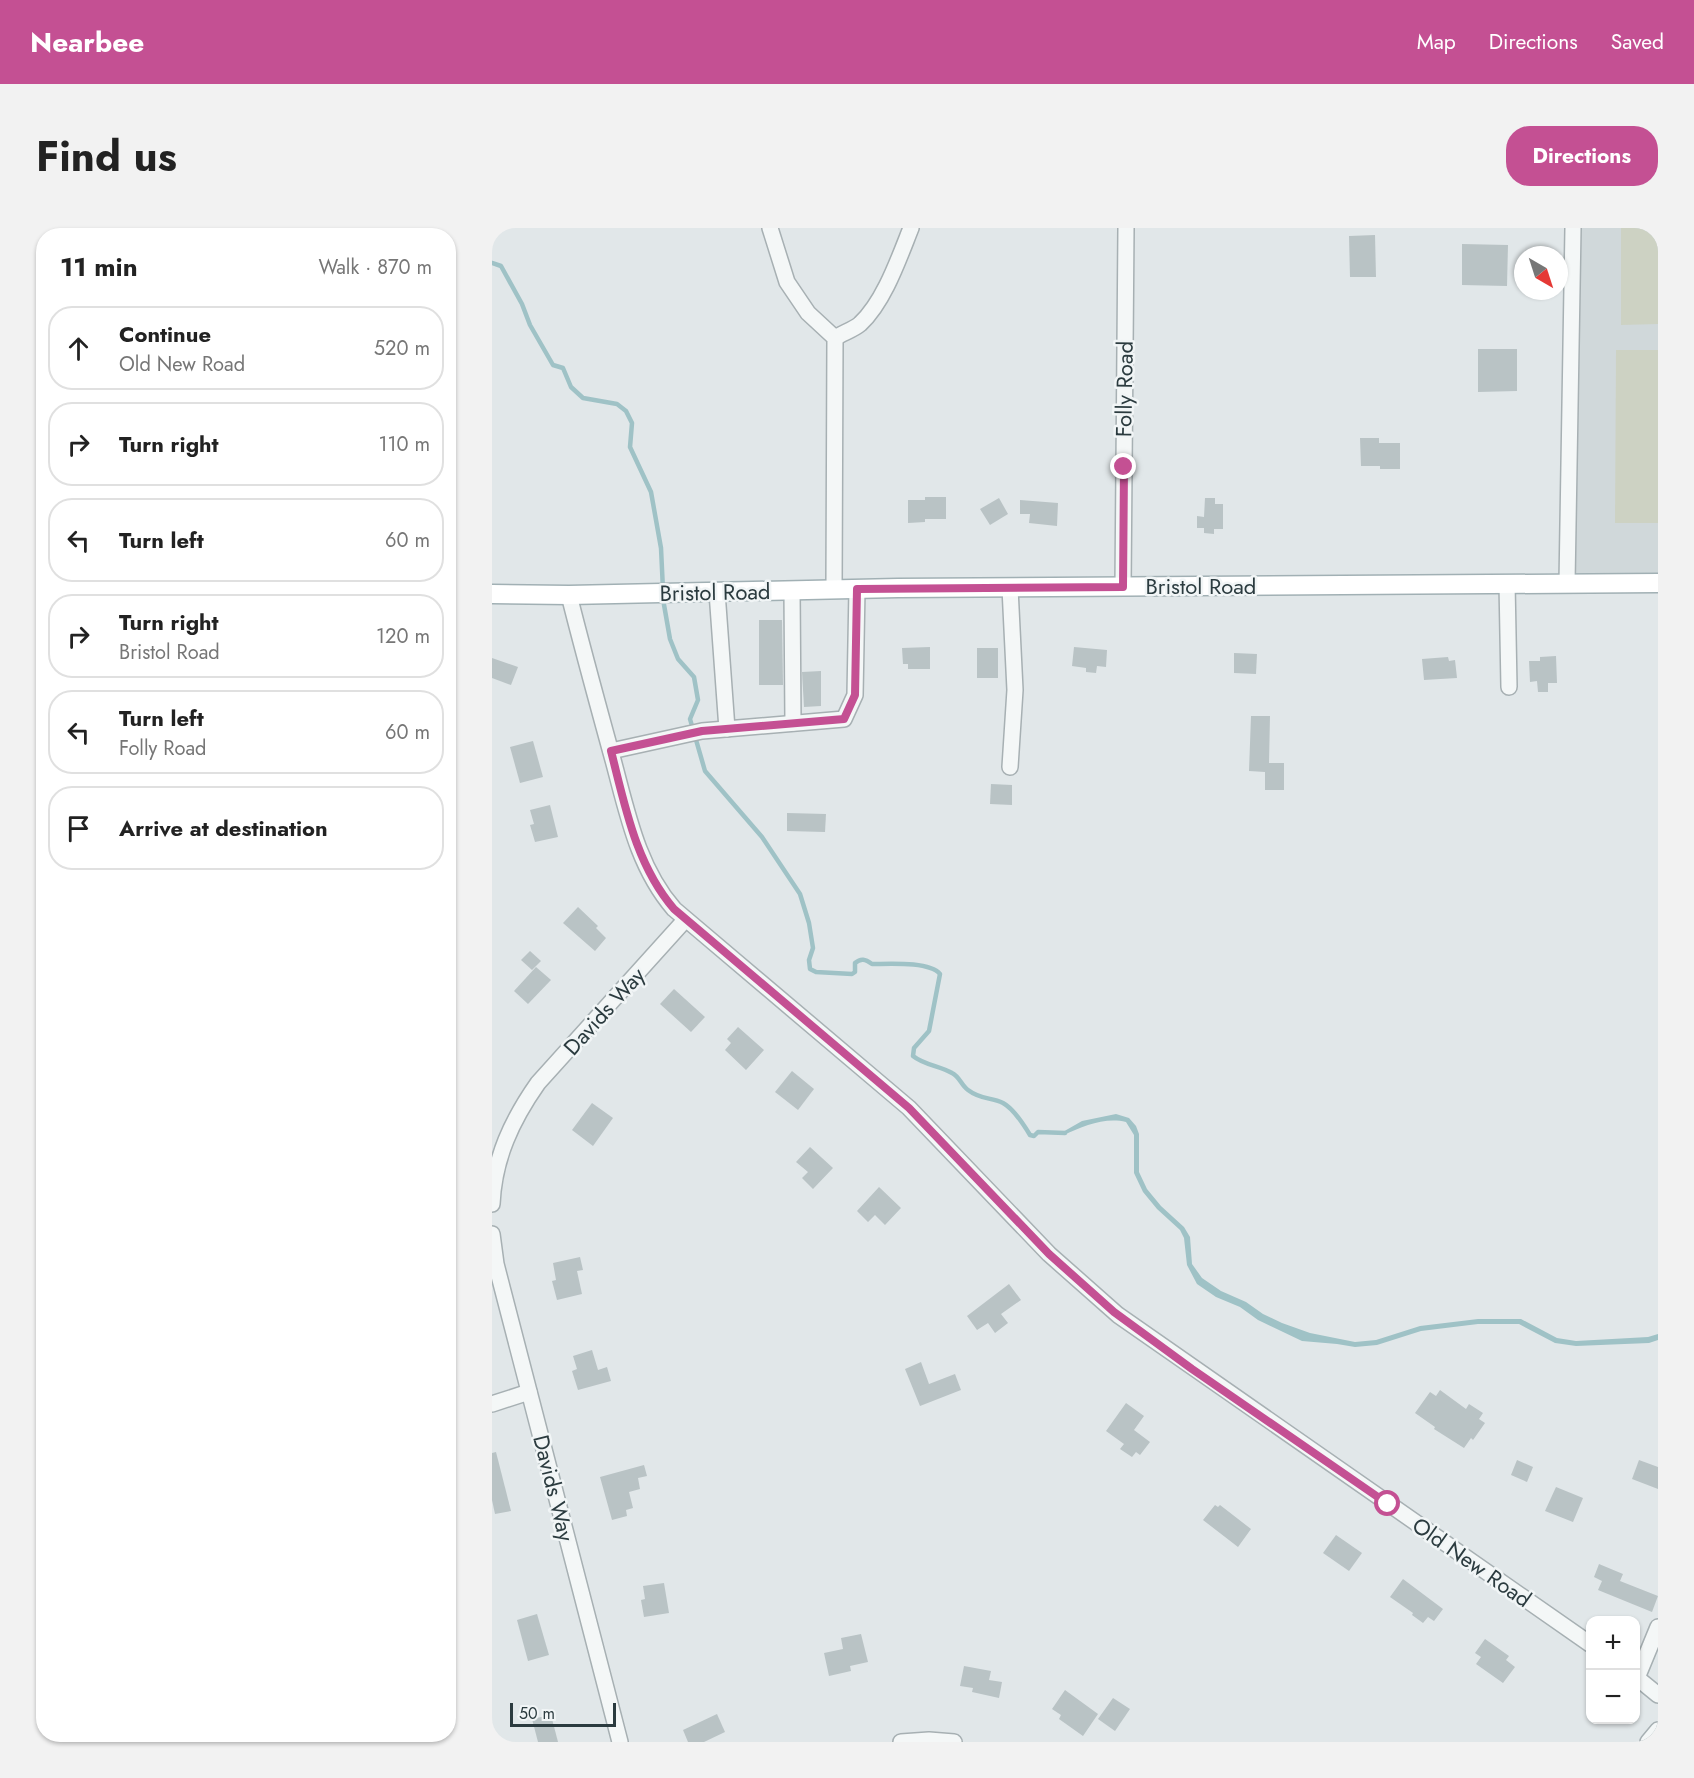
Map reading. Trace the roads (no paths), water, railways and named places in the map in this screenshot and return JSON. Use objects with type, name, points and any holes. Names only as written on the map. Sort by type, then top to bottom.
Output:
[{"type":"main road","name":"Bristol Road","points":[[492,594],[1658,583]]},
{"type":"street","points":[[770,228],[787,282],[808,313],[835,338],[834,589]]},
{"type":"street","points":[[835,338],[859,324],[878,300],[910,228]]},
{"type":"street","name":"Folly Road","points":[[1123,587],[1126,228]]},
{"type":"street","points":[[1568,583],[1573,228]]},
{"type":"street","points":[[1507,583],[1509,687]]},
{"type":"street","points":[[1010,588],[1015,690],[1010,767]]},
{"type":"street","points":[[611,751],[686,733],[844,719],[855,695],[857,589]]},
{"type":"street","points":[[792,590],[793,723]]},
{"type":"street","points":[[717,592],[727,729]]},
{"type":"street","name":"Old New Road","points":[[569,595],[627,816],[644,863],[659,890],[685,920],[909,1108],[1049,1254],[1114,1312],[1192,1369],[1586,1641]]},
{"type":"street","name":"Davids Way","points":[[492,1204],[498,1162],[508,1133],[521,1107],[538,1083],[685,920]]},
{"type":"street","name":"Davids Way","points":[[492,1234],[496,1264],[620,1742]]},
{"type":"street","points":[[492,1404],[529,1392]]},
{"type":"street","points":[[1639,1670],[1658,1627]]},
{"type":"street","points":[[1640,1681],[1658,1695]]},
{"type":"street","points":[[1648,1742],[1658,1730]]},
{"type":"street","points":[[901,1742],[929,1740],[954,1742]]},
{"type":"water","points":[[1116,1114],[1129,1118],[1136,1126],[1139,1134],[1139,1172],[1147,1189],[1161,1206],[1184,1227],[1190,1237],[1192,1264],[1202,1278],[1221,1291],[1246,1302],[1282,1323],[1310,1333],[1355,1342],[1376,1340],[1420,1326],[1478,1319],[1521,1319],[1557,1338],[1576,1341],[1648,1337],[1658,1334],[1658,1340],[1649,1343],[1576,1346],[1555,1343],[1519,1324],[1478,1324],[1421,1331],[1377,1345],[1355,1347],[1302,1341],[1258,1320],[1240,1307],[1216,1297],[1197,1284],[1187,1265],[1184,1238],[1180,1230],[1157,1209],[1143,1192],[1134,1173],[1134,1135],[1126,1122],[1102,1122],[1064,1135],[1061,1133],[1082,1121]]},
{"type":"waterway","points":[[492,263],[501,266],[553,365],[563,368],[571,387],[583,398],[617,404],[626,411],[632,423],[630,447],[651,492],[661,548],[663,590]]},
{"type":"waterway","points":[[663,599],[670,639],[678,659],[694,677],[698,700],[690,719],[705,771],[762,837],[800,894],[809,923],[813,948],[809,960],[810,969],[816,972],[852,974],[855,972],[855,963],[863,960],[872,964],[908,964],[935,970],[940,974],[929,1031],[914,1048],[913,1056],[955,1075],[973,1093],[999,1101],[1007,1106],[1030,1135],[1034,1136],[1038,1132],[1065,1133]]}]
